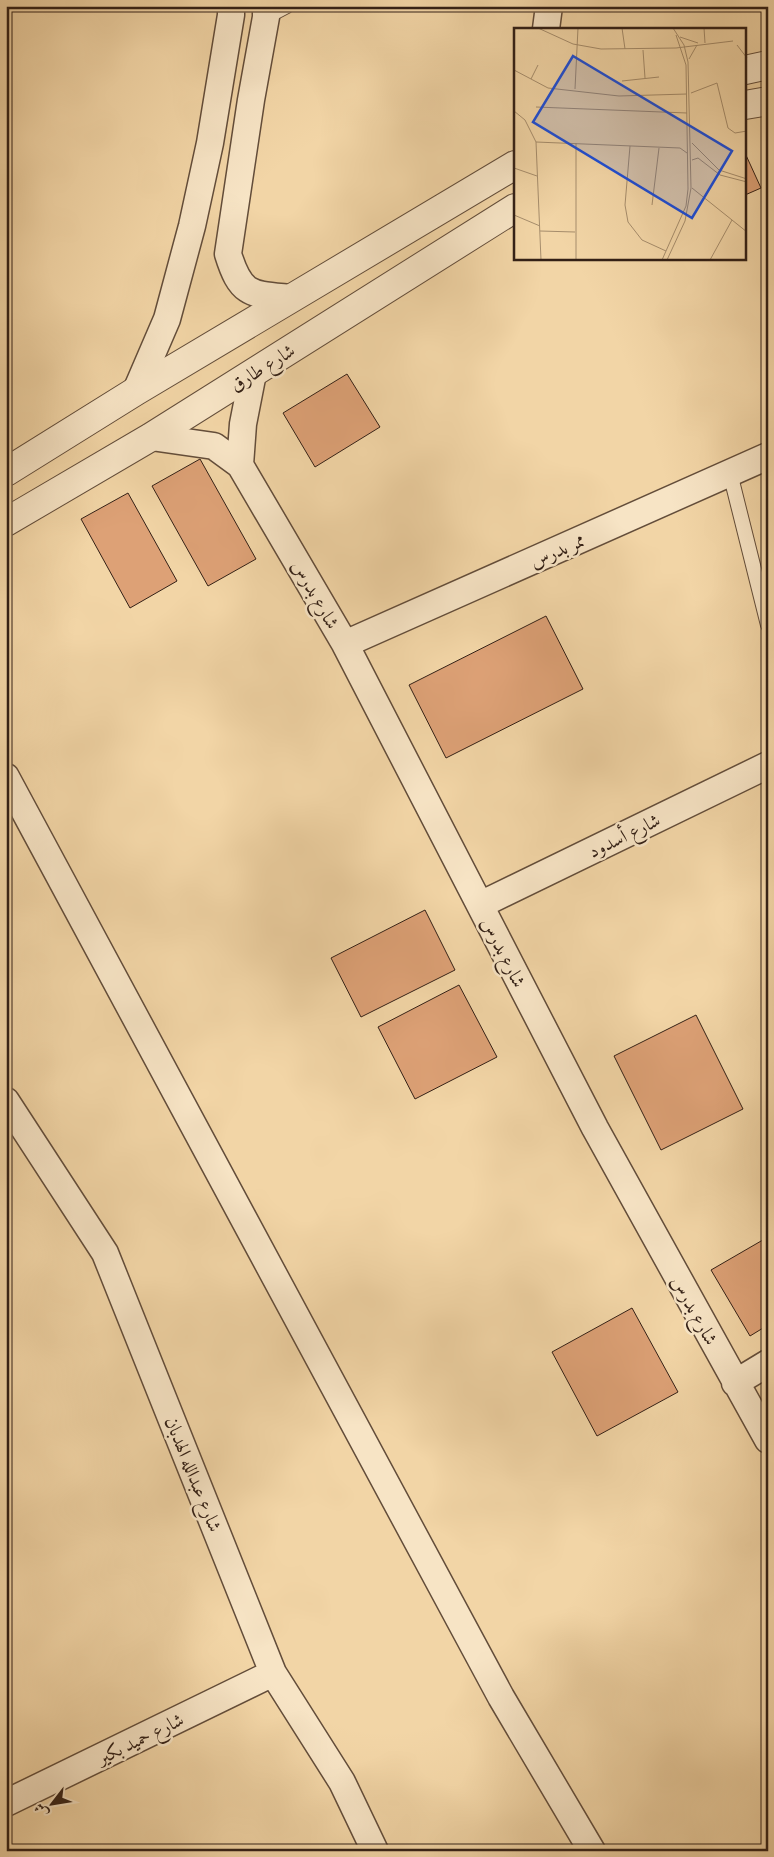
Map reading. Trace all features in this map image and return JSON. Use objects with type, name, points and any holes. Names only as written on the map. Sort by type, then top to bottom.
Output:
[{"type":"street","points":[[136,391],[167,320],[192,226],[210,143],[231,6]]},
{"type":"street","points":[[273,10],[251,100],[228,254],[234,273],[244,287],[254,294],[291,298]]},
{"type":"street","points":[[746,70],[768,65]]},
{"type":"street","points":[[746,105],[768,101]]},
{"type":"street","points":[[6,472],[136,391],[514,166]]},
{"type":"street","name":"شارع طارق","points":[[6,522],[151,437],[514,209]]},
{"type":"street","points":[[240,465],[243,424],[254,372]]},
{"type":"street","name":"شارع بدرس","points":[[151,437],[214,446],[240,465],[345,644],[595,1128],[768,1440]]},
{"type":"street","name":"ممر بدرس","points":[[345,644],[768,456]]},
{"type":"street","name":"شارع أسدود","points":[[480,905],[768,765]]},
{"type":"street","points":[[6,778],[501,1697],[592,1851]]},
{"type":"street","name":"شارع عبدالله الهدبان","points":[[6,1101],[105,1253],[274,1673],[342,1782],[375,1851]]},
{"type":"street","points":[[735,1383],[768,1363]]},
{"type":"street","name":"شارع حميد بكير","points":[[6,1803],[274,1673]]},
{"type":"lane","points":[[730,474],[768,625]]},
{"type":"building","points":[[746,155],[761,188],[746,195]]},
{"type":"building","points":[[347,374],[380,427],[315,467],[283,413]]},
{"type":"building","points":[[200,459],[256,559],[208,586],[152,486]]},
{"type":"building","points":[[128,493],[177,581],[130,608],[81,519]]},
{"type":"building","points":[[546,616],[583,689],[446,758],[409,685]]},
{"type":"building","points":[[425,910],[455,970],[361,1017],[331,958]]},
{"type":"building","points":[[459,985],[497,1057],[415,1099],[378,1027]]},
{"type":"building","points":[[696,1015],[743,1109],[661,1150],[614,1056]]},
{"type":"building","points":[[768,1237],[768,1325],[750,1336],[711,1270]]},
{"type":"building","points":[[632,1308],[678,1392],[597,1436],[552,1352]]}]
